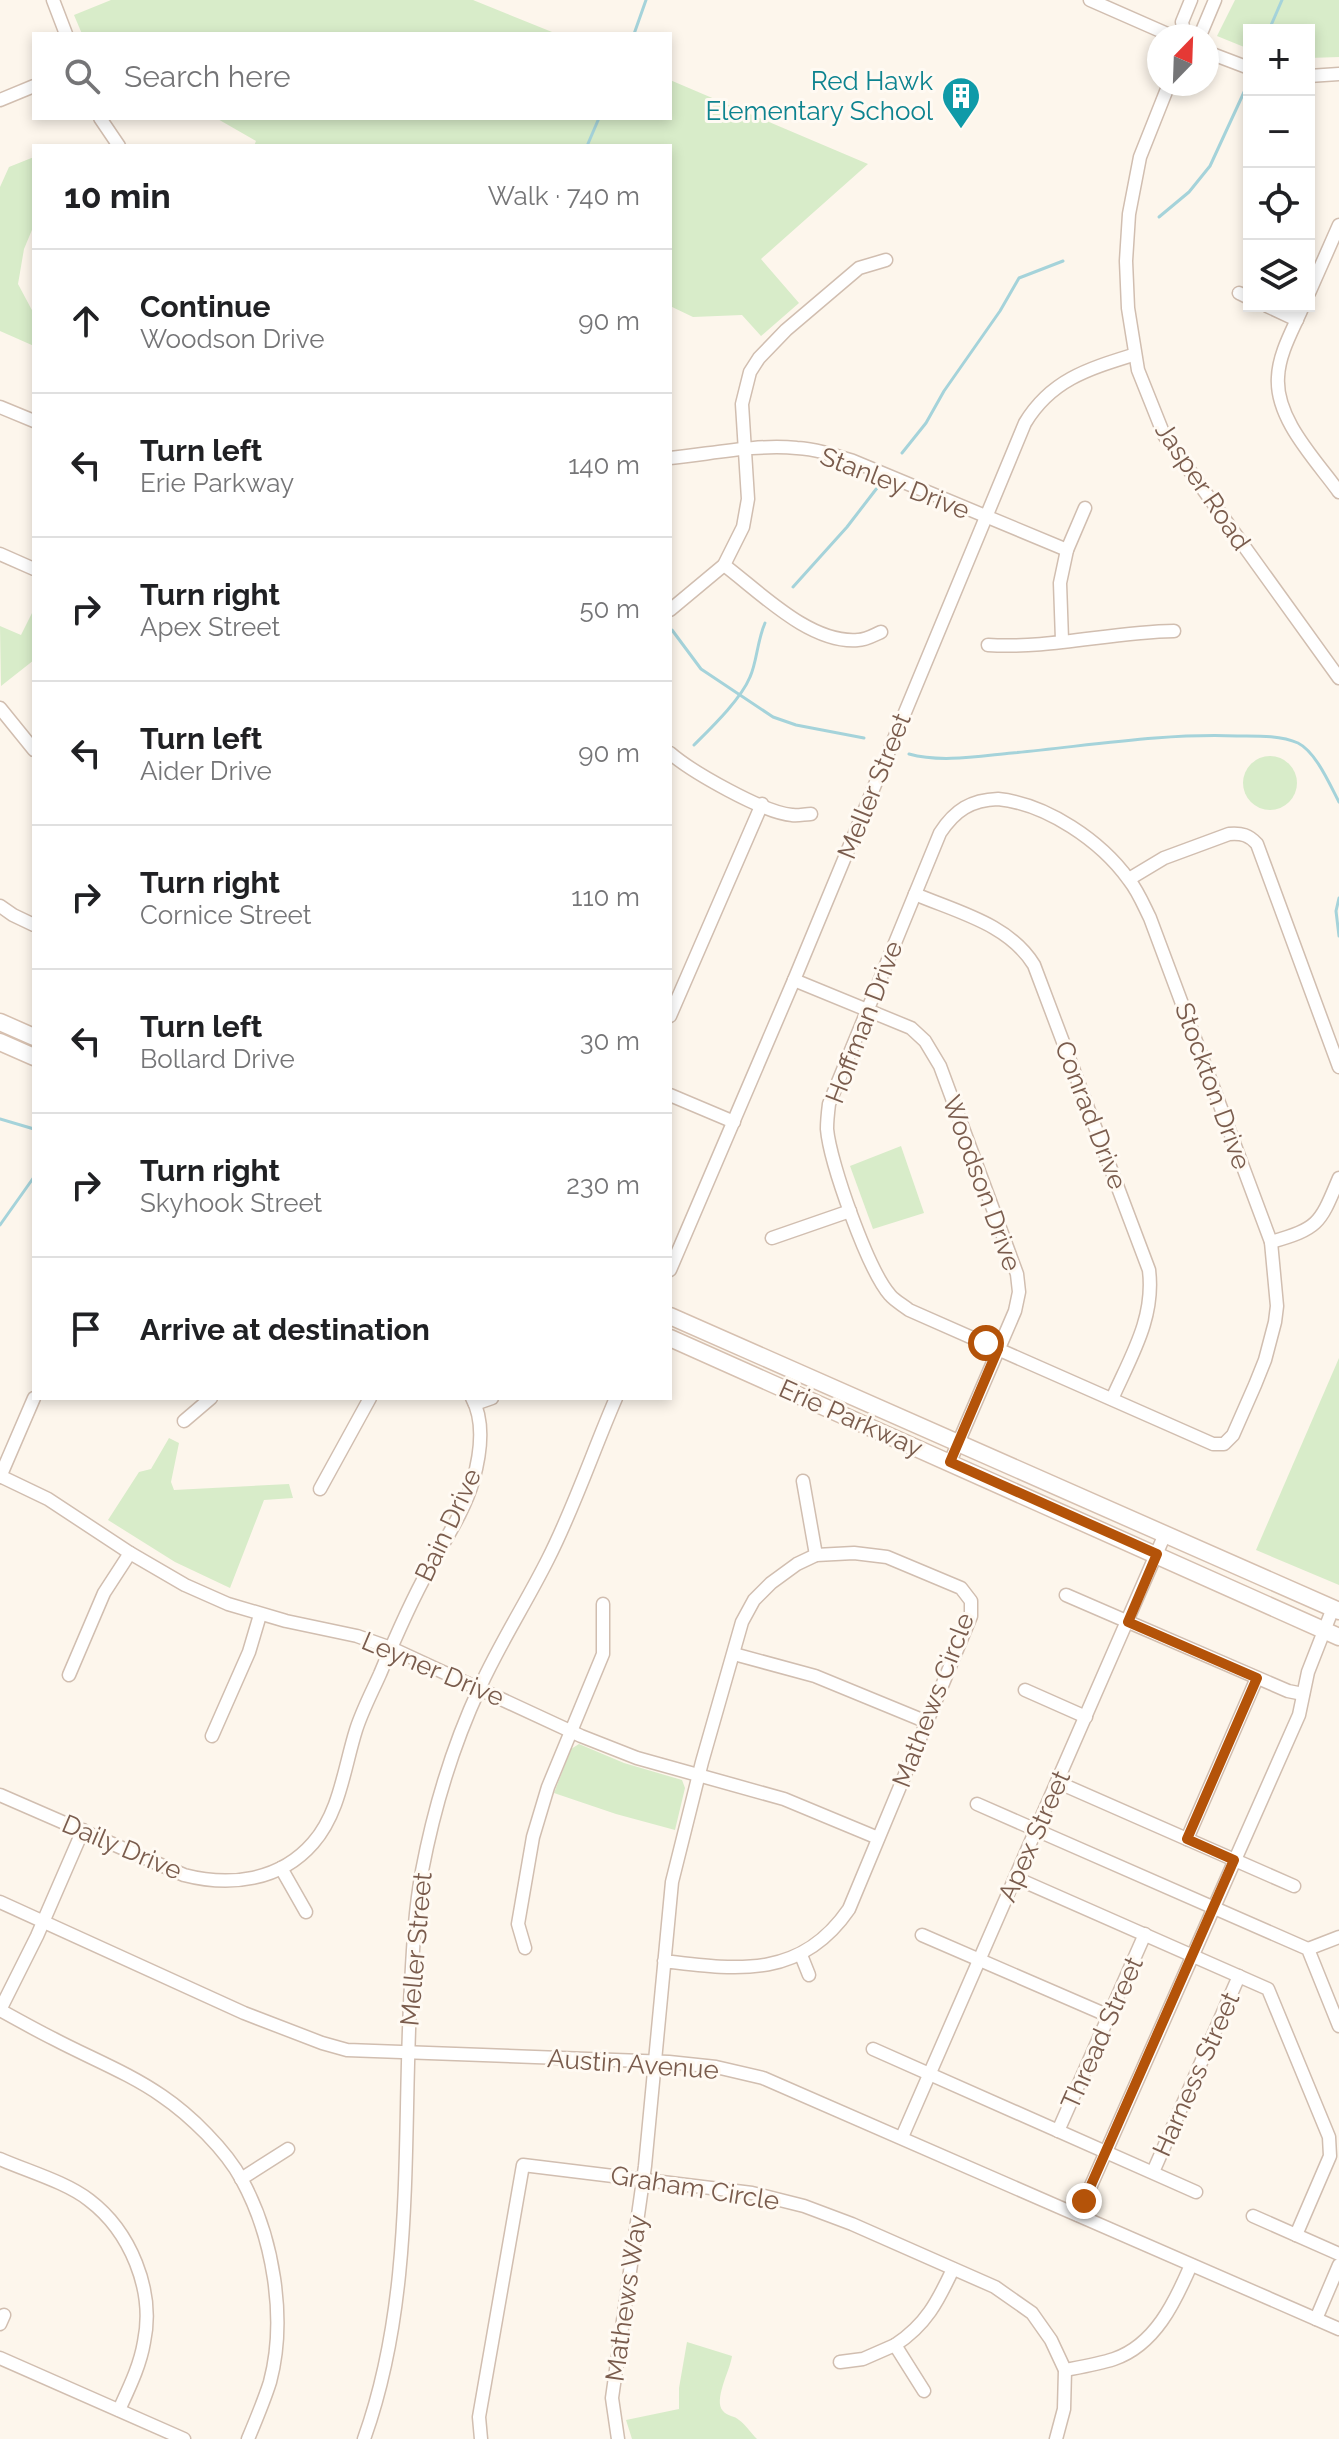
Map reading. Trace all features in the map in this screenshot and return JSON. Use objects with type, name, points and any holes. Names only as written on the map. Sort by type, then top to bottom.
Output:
[{"type":"main road","points":[[0,1022],[32,1036]]},
{"type":"main road","points":[[0,1042],[32,1056]]},
{"type":"main road","name":"Erie Parkway","points":[[672,1317],[1336,1610]]},
{"type":"main road","name":"Erie Parkway","points":[[672,1339],[1331,1633]]},
{"type":"street","points":[[53,0],[65,32]]},
{"type":"street","points":[[1090,0],[1147,25]]},
{"type":"street","points":[[1182,24],[1191,0]]},
{"type":"street","points":[[1205,24],[1215,0]]},
{"type":"street","points":[[1219,57],[1243,66]]},
{"type":"street","points":[[1315,76],[1339,74]]},
{"type":"street","points":[[0,100],[32,87]]},
{"type":"street","name":"Jasper Road","points":[[1164,96],[1140,157],[1129,214],[1126,261],[1133,355],[1164,435],[1339,678]]},
{"type":"street","points":[[101,120],[118,144]]},
{"type":"street","points":[[1315,279],[1339,225]]},
{"type":"street","points":[[672,608],[724,565],[743,527],[748,499],[742,404],[747,380],[759,358],[786,330],[859,268],[886,260]]},
{"type":"street","points":[[1280,312],[1297,320]]},
{"type":"street","points":[[1300,312],[1282,354],[1277,378],[1283,408],[1303,443],[1339,492]]},
{"type":"street","name":"Meller Street","points":[[672,1265],[794,980],[1016,443],[1035,406],[1049,391],[1085,371],[1133,355]]},
{"type":"street","points":[[0,407],[32,420]]},
{"type":"street","name":"Stanley Drive","points":[[672,458],[796,447],[825,452],[1067,550]]},
{"type":"street","points":[[1062,640],[1059,601],[1067,550],[1085,508]]},
{"type":"street","points":[[0,554],[32,568]]},
{"type":"street","points":[[724,565],[800,623],[818,633],[837,639],[860,640],[881,632]]},
{"type":"street","points":[[988,645],[1012,646],[1174,631]]},
{"type":"street","points":[[0,708],[32,748]]},
{"type":"street","points":[[672,754],[704,777],[762,804],[791,816],[811,814]]},
{"type":"street","name":"Stockton Drive","points":[[998,799],[1028,805],[1076,830],[1129,879],[1150,918],[1271,1242],[1277,1306],[1275,1322],[1255,1385],[1233,1435],[1224,1444]]},
{"type":"street","name":"Hoffman Drive","points":[[998,799],[980,800],[964,806],[947,823],[866,1009],[829,1104],[827,1127],[831,1149],[850,1211],[877,1276],[891,1296],[909,1310],[1213,1444],[1224,1444]]},
{"type":"street","points":[[672,1011],[762,804]]},
{"type":"street","points":[[1129,879],[1164,858],[1229,834],[1239,833],[1251,838],[1257,844],[1339,1067]]},
{"type":"street","name":"Conrad Drive","points":[[915,894],[1000,930],[1017,943],[1031,960],[1040,979],[1149,1270],[1152,1291],[1149,1313],[1112,1399]]},
{"type":"street","points":[[0,906],[32,924]]},
{"type":"street","name":"Woodson Drive","points":[[794,980],[911,1028],[925,1041],[940,1066],[1017,1274],[1019,1292],[1015,1311],[950,1462]]},
{"type":"street","points":[[672,1096],[734,1122]]},
{"type":"street","points":[[1271,1242],[1306,1232],[1316,1224],[1339,1178]]},
{"type":"street","points":[[772,1238],[850,1211]]},
{"type":"street","points":[[0,1476],[33,1400]]},
{"type":"street","points":[[184,1421],[209,1400]]},
{"type":"street","points":[[320,1489],[369,1400]]},
{"type":"street","name":"Meller Street","points":[[364,2439],[376,2407],[395,2316],[404,2223],[407,2052],[415,1915],[422,1870],[457,1742],[480,1687],[549,1557],[615,1400]]},
{"type":"street","name":"Bain Drive","points":[[391,1648],[472,1486],[480,1433],[473,1401]]},
{"type":"street","name":"Leyner Drive","points":[[0,1476],[48,1499],[185,1585],[228,1604],[260,1615],[357,1636],[391,1648],[637,1758],[784,1799],[878,1838]]},
{"type":"street","points":[[803,1481],[816,1555]]},
{"type":"street","name":"Apex Street","points":[[902,2137],[1165,1534]]},
{"type":"street","points":[[69,1675],[104,1593],[130,1553]]},
{"type":"street","name":"Mathews Circle","points":[[655,2061],[664,1961],[672,1882],[742,1622],[754,1600],[771,1583],[816,1555],[854,1553],[887,1557],[961,1588],[971,1601],[971,1616],[849,1909],[837,1926],[801,1955],[786,1962],[746,1969],[664,1961]]},
{"type":"street","points":[[1066,1595],[1288,1691],[1303,1694]]},
{"type":"street","points":[[525,1948],[518,1924],[533,1837],[548,1787],[603,1654],[603,1604]]},
{"type":"street","points":[[1078,2215],[1299,1715],[1308,1672],[1331,1633],[1336,1610]]},
{"type":"street","points":[[212,1736],[249,1652],[260,1615]]},
{"type":"street","name":"Daily Drive","points":[[0,1795],[184,1875],[207,1881],[231,1882],[258,1877],[281,1868],[313,1843],[327,1822],[339,1794],[357,1727],[391,1648]]},
{"type":"street","points":[[734,1654],[815,1676],[927,1722]]},
{"type":"street","points":[[1187,1839],[1257,1678]]},
{"type":"street","points":[[1025,1690],[1086,1717]]},
{"type":"street","points":[[1057,1782],[1294,1886]]},
{"type":"street","points":[[977,1804],[1308,1949],[1339,1937]]},
{"type":"street","points":[[83,1830],[0,2010],[141,2082],[165,2098],[190,2118],[241,2179],[264,2233],[277,2317],[270,2380],[248,2439]]},
{"type":"street","points":[[281,1868],[306,1912]]},
{"type":"street","points":[[1016,1878],[1268,1989],[1329,2137],[1330,2156],[1296,2235]]},
{"type":"street","name":"Austin Avenue","points":[[0,1902],[244,2013],[347,2050],[655,2061],[716,2067],[763,2078],[1339,2329]]},
{"type":"street","name":"Thread Street","points":[[1058,2131],[1145,1934]]},
{"type":"street","points":[[922,1935],[1109,2016]]},
{"type":"street","points":[[1308,1949],[1339,2026]]},
{"type":"street","points":[[801,1955],[809,1975]]},
{"type":"street","name":"Harness Street","points":[[1153,2172],[1239,1976]]},
{"type":"street","points":[[873,2049],[1196,2192]]},
{"type":"street","name":"Mathews Way","points":[[618,2439],[612,2398],[644,2178],[655,2061]]},
{"type":"street","points":[[241,2179],[288,2149]]},
{"type":"street","points":[[0,2159],[88,2199],[107,2218],[131,2251],[143,2282],[145,2338],[138,2367],[119,2410]]},
{"type":"street","name":"Graham Circle","points":[[481,2439],[479,2417],[523,2165],[752,2193],[804,2206],[995,2287],[1032,2313],[1051,2340],[1065,2370],[1064,2409],[1056,2439]]},
{"type":"street","points":[[1253,2216],[1339,2254]]},
{"type":"street","points":[[1065,2370],[1116,2359],[1143,2341],[1167,2315],[1191,2265]]},
{"type":"street","points":[[1316,2319],[1339,2265]]},
{"type":"street","points":[[840,2362],[863,2359],[895,2345],[925,2321],[938,2304],[953,2269]]},
{"type":"street","points":[[895,2345],[924,2391]]},
{"type":"street","points":[[0,2358],[184,2439]]},
{"type":"green space","points":[[111,0],[473,0],[552,32],[81,32],[74,15]]},
{"type":"green space","points":[[1235,0],[1339,0],[1339,57],[1315,58],[1315,24],[1243,24],[1243,47],[1219,37]]},
{"type":"green space","points":[[672,81],[868,164],[761,259],[799,303],[761,336],[742,315],[693,317],[672,307],[672,144],[255,144],[256,141],[219,120],[672,120]]},
{"type":"green space","points":[[32,158],[32,230],[24,249],[18,284],[32,310],[32,345],[0,331],[0,187],[9,167]]},
{"type":"green space","points":[[32,613],[32,662],[1,686],[0,626],[21,635]]},
{"type":"green space","points":[[1270,756],[1289,764],[1297,783],[1289,802],[1270,810],[1251,802],[1243,783],[1251,764]]},
{"type":"green space","points":[[901,1146],[924,1213],[873,1229],[850,1166]]},
{"type":"green space","points":[[1339,1358],[1339,1585],[1256,1550]]},
{"type":"green space","points":[[169,1438],[179,1443],[171,1482],[174,1490],[289,1484],[293,1498],[264,1500],[230,1588],[175,1562],[108,1520],[139,1472],[151,1469]]},
{"type":"green space","points":[[579,1744],[624,1763],[682,1780],[685,1788],[675,1830],[554,1793],[571,1749]]},
{"type":"green space","points":[[687,2342],[732,2356],[720,2406],[725,2413],[742,2422],[757,2439],[632,2439],[626,2420],[679,2409],[679,2388]]},
{"type":"waterway","points":[[635,32],[646,0]]},
{"type":"waterway","points":[[1272,24],[1282,0]]},
{"type":"waterway","points":[[1159,217],[1189,192],[1210,166],[1243,94]]},
{"type":"waterway","points":[[588,144],[598,120]]},
{"type":"waterway","points":[[902,453],[926,423],[1019,278],[1063,261]]},
{"type":"waterway","points":[[793,587],[877,488]]},
{"type":"waterway","points":[[694,745],[746,686],[765,623]]},
{"type":"waterway","points":[[672,630],[701,669],[773,717],[796,725],[864,738]]},
{"type":"waterway","points":[[909,754],[960,758],[1153,738],[1276,737],[1305,747],[1339,802]]},
{"type":"waterway","points":[[1339,898],[1336,911],[1339,936]]},
{"type":"waterway","points":[[0,1119],[32,1128]]},
{"type":"waterway","points":[[0,1225],[32,1180]]},
{"type":"place","name":"Red Hawk Elementary School","points":[[961,130]]},
{"type":"route","points":[[986,1343],[998,1349],[950,1462],[1157,1554],[1128,1622],[1257,1678],[1187,1839],[1234,1860],[1084,2201]]}]
